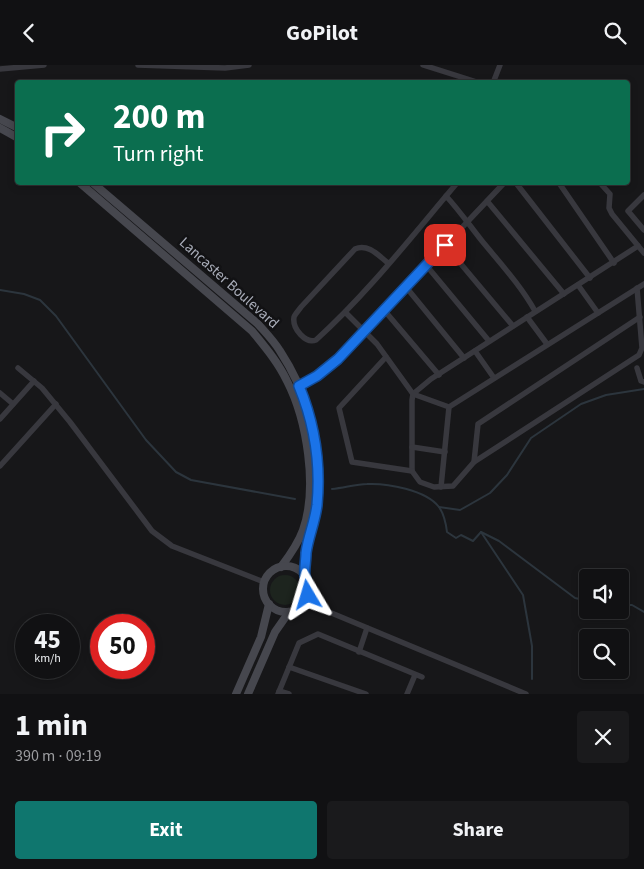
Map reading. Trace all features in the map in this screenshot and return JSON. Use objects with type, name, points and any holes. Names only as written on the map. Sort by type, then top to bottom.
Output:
[{"type":"main road","points":[[0,119],[15,126]]},
{"type":"main road","points":[[0,129],[15,136]]},
{"type":"main road","name":"Lancaster Boulevard","points":[[82,185],[252,331],[271,354],[290,388],[299,408],[310,464],[308,505],[303,529],[294,549],[282,567]]},
{"type":"main road","name":"Lancaster Boulevard","points":[[95,185],[258,324],[279,349],[299,386],[315,434],[318,464],[317,506],[306,551],[305,576]]},
{"type":"main road","points":[[282,567],[295,568],[305,576],[309,588],[305,602],[297,609],[288,612],[280,611],[269,604],[263,593],[264,582],[270,573],[282,567]]},
{"type":"main road","points":[[236,694],[260,637],[269,604]]},
{"type":"main road","points":[[248,694],[271,639],[288,612]]},
{"type":"street","points":[[0,69],[44,65]]},
{"type":"street","points":[[138,65],[225,68],[249,65]]},
{"type":"street","points":[[423,65],[470,80]]},
{"type":"street","points":[[494,80],[500,65]]},
{"type":"street","points":[[388,263],[367,248],[361,247],[356,249],[301,307],[294,317],[294,325],[306,340],[311,342],[316,340],[346,313],[455,185]]},
{"type":"street","points":[[290,388],[299,386],[324,371],[338,359],[502,185]]},
{"type":"street","points":[[518,185],[590,277]]},
{"type":"street","points":[[560,185],[614,263]]},
{"type":"street","points":[[602,185],[610,194],[609,208],[612,214],[644,253]]},
{"type":"street","points":[[446,195],[526,294],[535,311]]},
{"type":"street","points":[[644,195],[628,211],[644,230]]},
{"type":"street","points":[[487,201],[564,294]]},
{"type":"street","points":[[445,245],[513,326]]},
{"type":"street","points":[[637,288],[642,348],[639,355],[474,462],[452,485],[434,487],[420,482],[412,471],[412,400],[414,394],[489,341],[638,246]]},
{"type":"street","points":[[426,265],[489,341]]},
{"type":"street","points":[[449,407],[644,284]]},
{"type":"street","points":[[578,285],[598,313]]},
{"type":"street","points":[[406,287],[464,358]]},
{"type":"street","points":[[384,310],[439,375]]},
{"type":"street","points":[[346,313],[386,357],[414,394],[449,407]]},
{"type":"street","points":[[527,317],[547,345]]},
{"type":"street","points":[[474,462],[478,424],[640,317]]},
{"type":"street","points":[[475,351],[494,378]]},
{"type":"street","points":[[386,357],[339,408],[352,462],[412,471]]},
{"type":"street","points":[[637,367],[641,381],[644,382]]},
{"type":"street","points":[[18,368],[42,388],[56,404],[152,531],[172,546],[264,582]]},
{"type":"street","points":[[0,419],[34,381]]},
{"type":"street","points":[[0,393],[13,405]]},
{"type":"street","points":[[0,466],[56,404]]},
{"type":"street","points":[[441,487],[449,407]]},
{"type":"street","points":[[412,447],[444,452]]},
{"type":"street","points":[[305,602],[526,694]]},
{"type":"street","points":[[360,652],[367,628]]},
{"type":"street","points":[[289,694],[278,692],[299,643],[318,634],[422,677]]},
{"type":"street","points":[[289,667],[366,694]]},
{"type":"street","points":[[407,694],[415,675]]},
{"type":"shaded area","points":[[285,575],[296,579],[300,590],[296,601],[285,605],[274,601],[270,590],[274,579]]},
{"type":"waterway","points":[[0,290],[24,294],[40,300],[56,316],[146,440],[176,472],[191,480],[295,499]]},
{"type":"waterway","points":[[439,507],[460,510],[490,493],[507,475],[531,438],[581,404],[606,395],[644,389]]},
{"type":"waterway","points":[[332,489],[367,484],[395,486],[406,489],[433,501],[442,513],[447,532],[456,538],[461,535],[473,541],[481,532],[523,595],[532,646],[532,679]]},
{"type":"waterway","points":[[481,532],[499,541],[575,598],[579,599]]},
{"type":"waterway","points":[[629,605],[644,612]]},
{"type":"route","points":[[308,595],[309,588],[305,576],[306,551],[317,506],[318,464],[315,434],[299,386],[317,376],[338,359],[445,245]]}]
